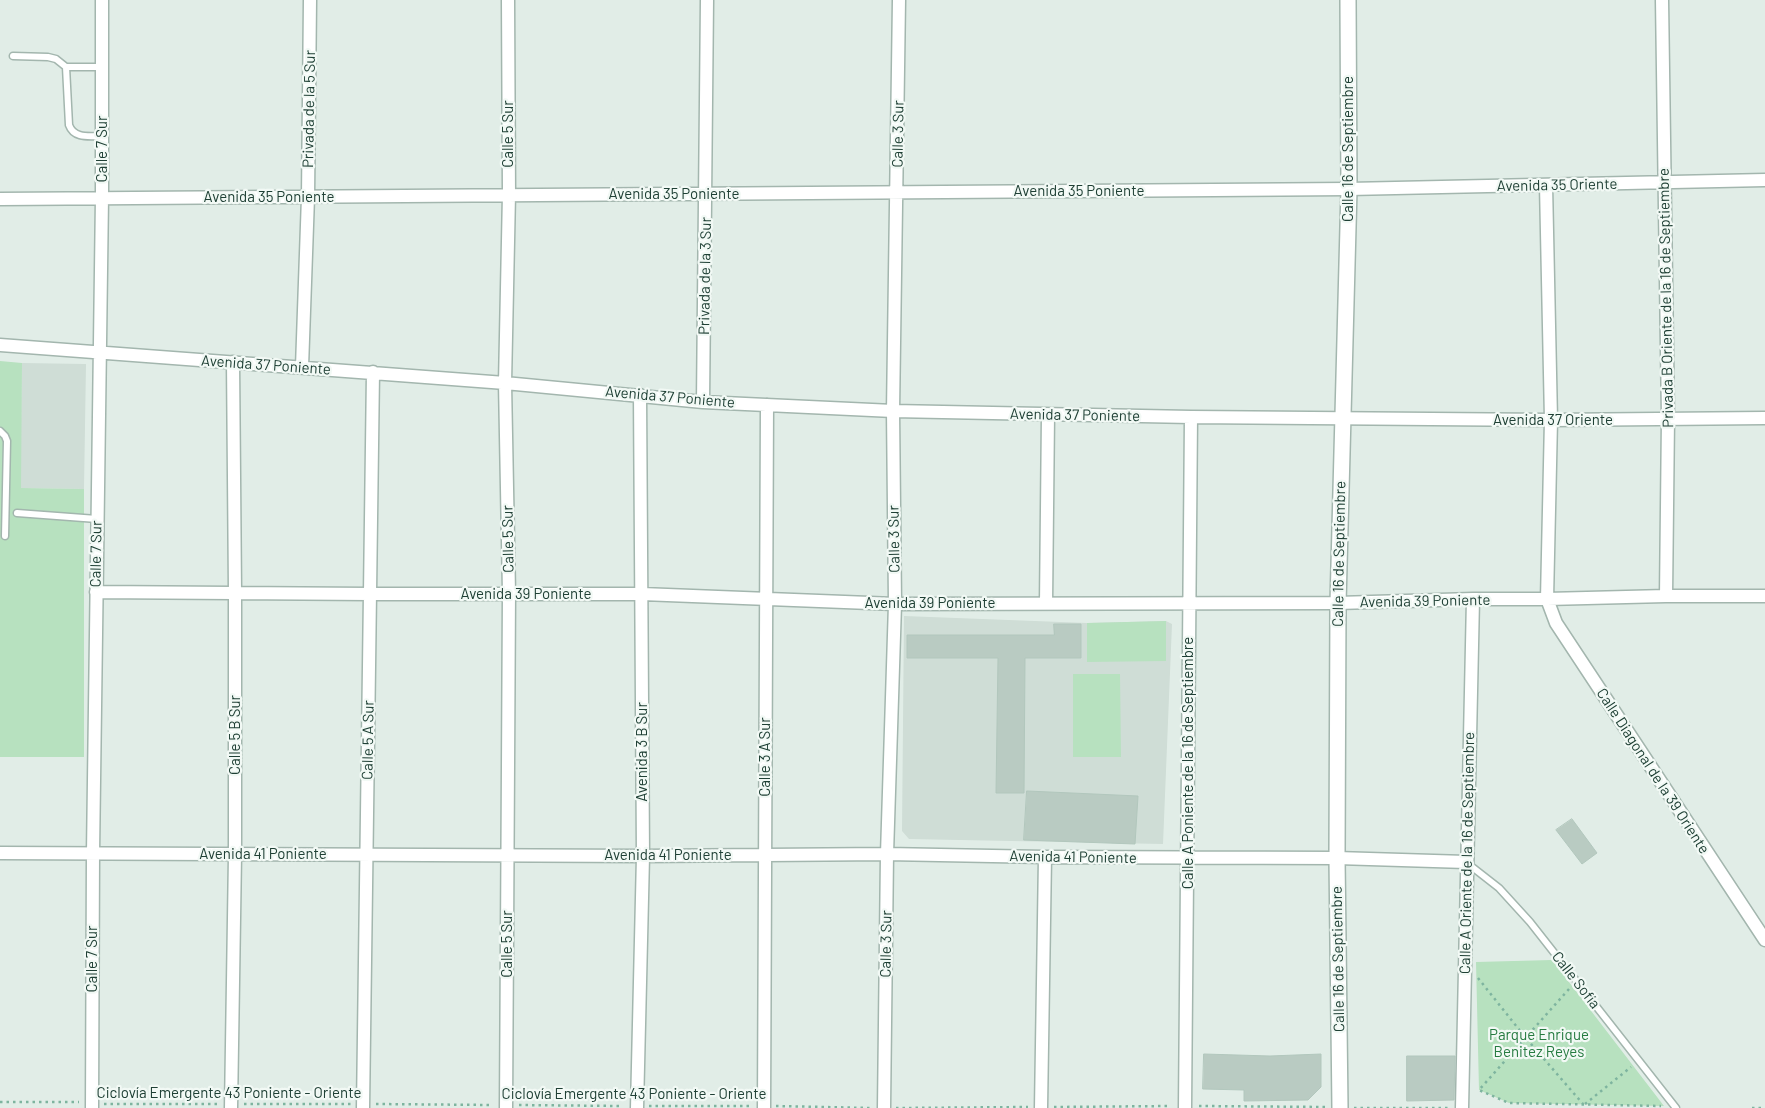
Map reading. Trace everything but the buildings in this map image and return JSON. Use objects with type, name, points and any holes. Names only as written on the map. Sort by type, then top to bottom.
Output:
[{"type":"street","name":"Calle 7 Sur","points":[[92,1106],[93,853],[102,197],[102,0]]},
{"type":"street","name":"Privada de la 5 Sur","points":[[302,367],[308,196],[310,0]]},
{"type":"street","name":"Calle 5 Sur","points":[[506,1106],[509,593],[505,383],[509,194],[508,0]]},
{"type":"street","name":"Privada de la 3 Sur","points":[[703,402],[707,0]]},
{"type":"street","name":"Calle 3 Sur","points":[[884,1108],[887,854],[895,604],[893,411],[899,0]]},
{"type":"street","name":"Calle 16 de Septiembre","points":[[1340,1108],[1337,858],[1338,603],[1349,189],[1348,0]]},
{"type":"street","name":"Privada B Oriente de la 16 de Septiembre","points":[[1662,0],[1668,418],[1666,596]]},
{"type":"street","name":"Avenida 35 Oriente","points":[[1349,189],[1765,180]]},
{"type":"street","points":[[1546,185],[1551,420],[1547,599]]},
{"type":"street","name":"Avenida 35 Poniente","points":[[0,199],[1349,189]]},
{"type":"street","name":"Avenida 37 Poniente","points":[[0,345],[373,372],[703,402],[893,411],[1048,415],[1342,418]]},
{"type":"street","name":"Calle 5 B Sur","points":[[231,1106],[235,855],[233,362]]},
{"type":"street","name":"Calle 5 A Sur","points":[[363,1106],[373,372]]},
{"type":"street","name":"Avenida 3 B Sur","points":[[637,1107],[643,856],[640,395]]},
{"type":"street","name":"Calle 3 A Sur","points":[[764,1107],[767,405]]},
{"type":"street","points":[[1046,602],[1048,415]]},
{"type":"street","name":"Calle A Poniente de la 16 de Septiembre","points":[[1185,1107],[1191,417]]},
{"type":"street","name":"Avenida 37 Oriente","points":[[1342,418],[1551,420],[1765,418]]},
{"type":"street","name":"Avenida 39 Poniente","points":[[96,592],[642,594],[895,604],[1046,602],[1338,603],[1473,599],[1765,596]]},
{"type":"street","name":"Calle A Oriente de la 16 de Septiembre","points":[[1462,1108],[1473,599]]},
{"type":"street","name":"Calle Diagonal de la 39 Oriente","points":[[1547,599],[1556,623],[1765,940]]},
{"type":"street","name":"Avenida 41 Poniente","points":[[0,853],[643,856],[887,854],[1045,857],[1337,858],[1466,862]]},
{"type":"street","points":[[1041,1107],[1045,857]]},
{"type":"lane","points":[[13,56],[48,57],[56,59],[66,68],[102,67]]},
{"type":"lane","points":[[66,68],[69,125],[71,130],[80,136],[102,136]]},
{"type":"lane","points":[[0,431],[5,436],[6,441],[5,536]]},
{"type":"lane","points":[[17,513],[97,519]]},
{"type":"lane","name":"Calle Sofía","points":[[1466,862],[1499,888],[1530,922],[1676,1108]]},
{"type":"path","points":[[1476,975],[1525,1037],[1583,1104]]},
{"type":"path","points":[[1572,986],[1480,1090],[1509,1103],[1664,1106]]},
{"type":"path","points":[[1583,1104],[1634,1065]]},
{"type":"path","name":"Ciclovía Emergente 43 Poniente - Oriente","points":[[0,1102],[74,1102],[92,1106],[1462,1108]]},
{"type":"path","points":[[1752,1108],[1765,1108]]},
{"type":"shaded area","points":[[22,363],[86,364],[84,489],[20,488]]},
{"type":"shaded area","points":[[904,616],[1087,623],[1166,621],[1172,624],[1163,844],[909,839],[902,831]]},
{"type":"green space","points":[[0,361],[22,363],[21,488],[84,489],[84,757],[0,757]]},
{"type":"green space","points":[[1166,621],[1166,661],[1087,662],[1087,623]]},
{"type":"green space","points":[[1073,674],[1120,674],[1121,757],[1073,757]]},
{"type":"green space","name":"Parque Enrique Benitez Reyes","points":[[1552,960],[1664,1106],[1509,1103],[1479,1090],[1476,962]]}]
